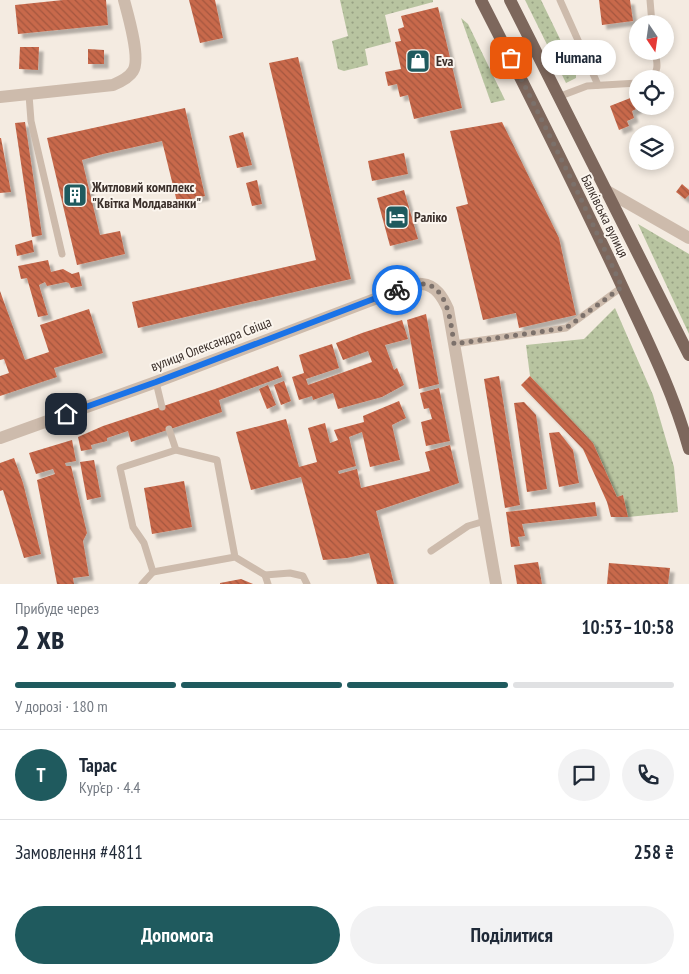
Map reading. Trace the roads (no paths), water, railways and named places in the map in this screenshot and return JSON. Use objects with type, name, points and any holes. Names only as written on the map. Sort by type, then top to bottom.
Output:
[{"type":"main road","name":"Балківська вулиця","points":[[482,0],[658,362],[682,424],[689,449]]},
{"type":"main road","name":"Балківська вулиця","points":[[510,0],[604,190],[689,355]]},
{"type":"street","points":[[0,97],[113,85],[125,79],[133,71],[136,61],[124,0]]},
{"type":"street","points":[[604,190],[689,238]]},
{"type":"street","name":"вулиця Олександра Свіща","points":[[0,438],[156,382],[409,286],[422,284],[434,288],[442,296],[448,309],[454,344]]},
{"type":"street","points":[[454,344],[496,584]]},
{"type":"lane","points":[[560,0],[598,85]]},
{"type":"lane","points":[[650,0],[651,15]]},
{"type":"lane","points":[[558,97],[587,86],[629,83]]},
{"type":"lane","points":[[29,95],[30,121],[62,254]]},
{"type":"lane","points":[[454,344],[566,328],[622,287]]},
{"type":"lane","points":[[156,382],[162,407]]},
{"type":"lane","points":[[169,429],[176,450]]},
{"type":"lane","points":[[153,572],[144,543],[133,527],[120,468],[176,450],[217,460],[235,557]]},
{"type":"lane","points":[[431,551],[468,526],[485,521]]},
{"type":"lane","points":[[142,584],[153,572],[235,557],[265,575],[290,573],[303,576],[307,584]]},
{"type":"lane","points":[[265,575],[268,584]]},
{"type":"place","name":"Humana","points":[[511,58]]},
{"type":"place","name":"Eva","points":[[418,61]]},
{"type":"place","name":"Житловий комплекс \"Квітка Молдаванки\"","points":[[75,195]]},
{"type":"place","name":"Раліко","points":[[397,217]]}]
